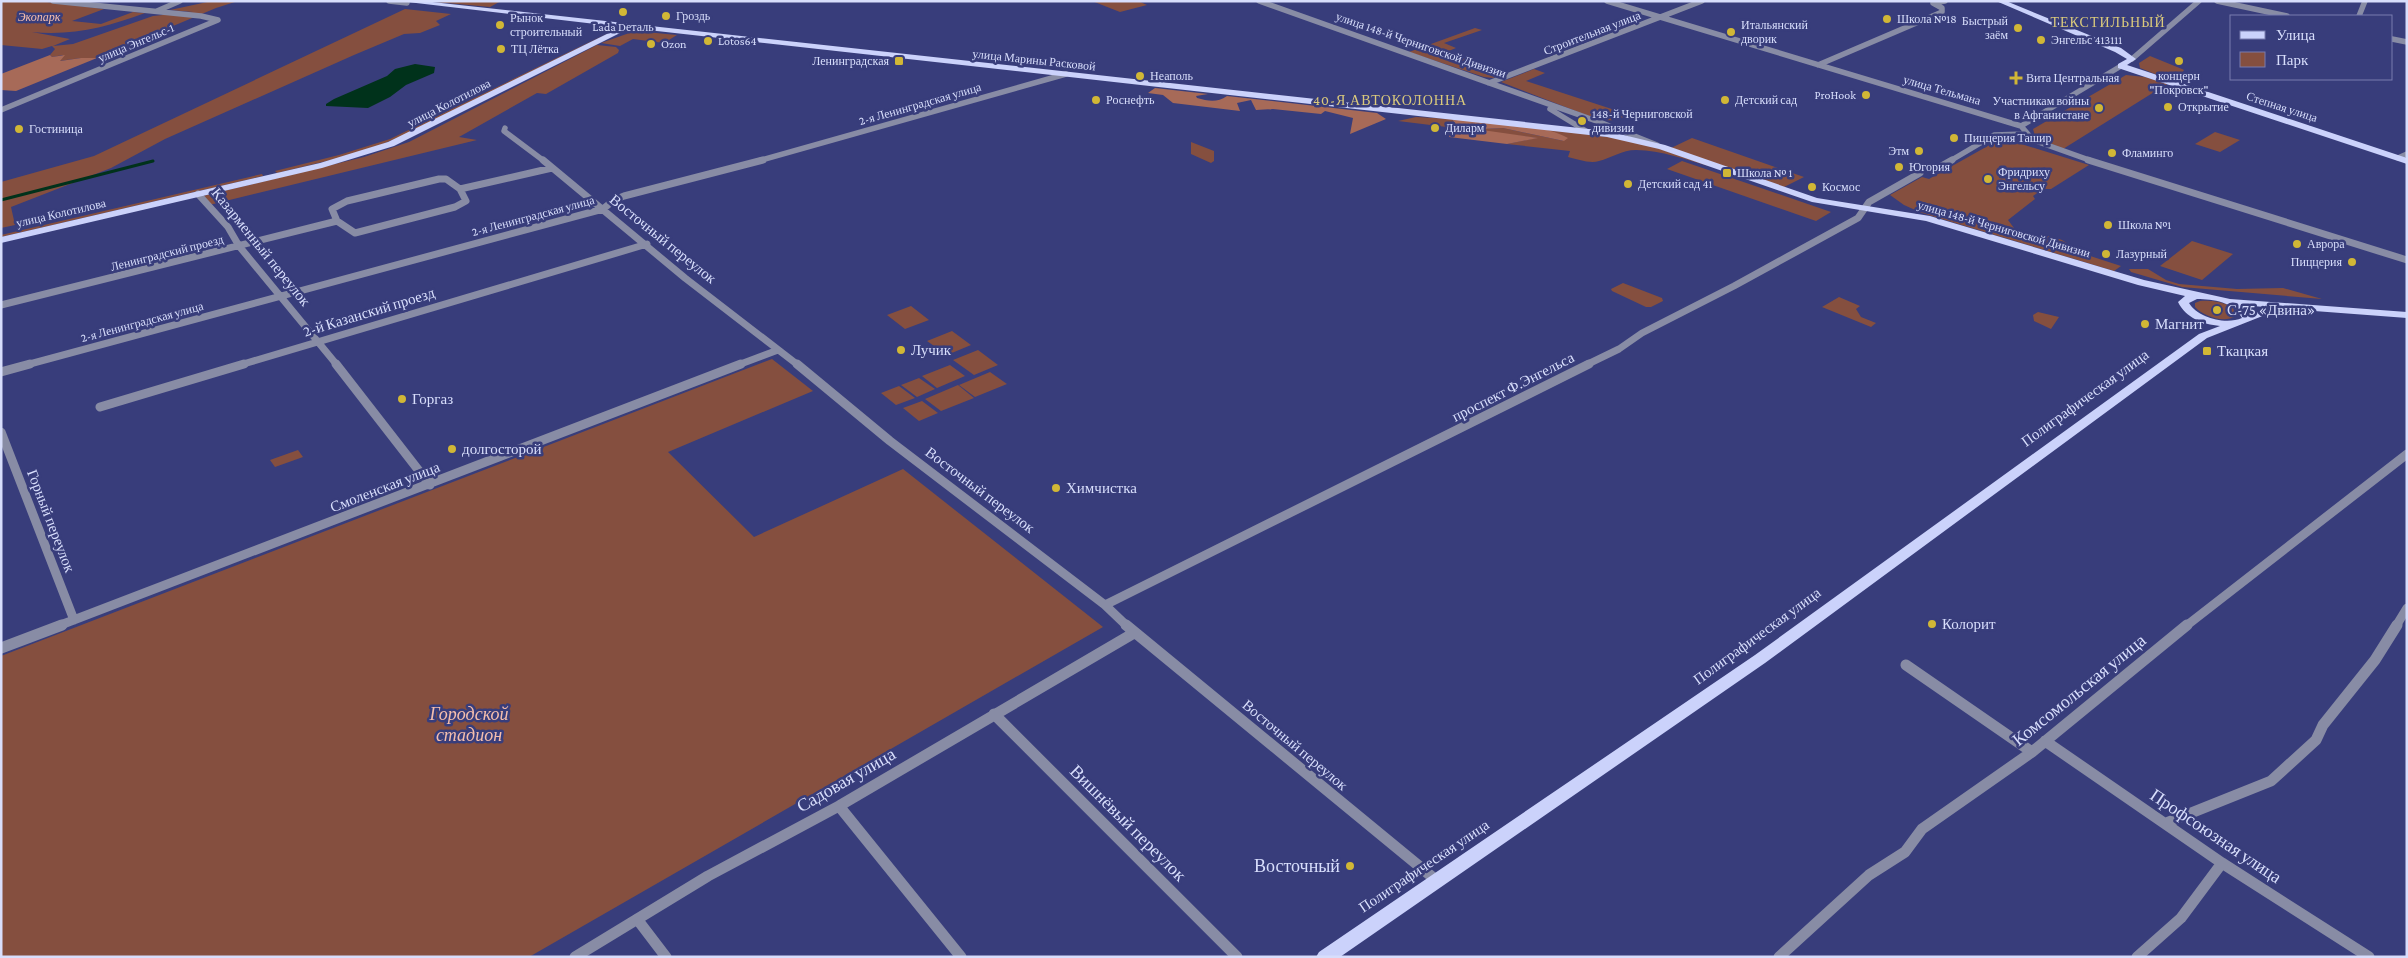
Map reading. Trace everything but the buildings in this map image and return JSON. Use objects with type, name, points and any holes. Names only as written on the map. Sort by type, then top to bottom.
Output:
[{"type":"main road","points":[[1990,1],[2100,45],[2127,62]]},
{"type":"main road","points":[[1999,1],[2106,44],[2127,62]]},
{"type":"main road","name":"улица Марины Расковой","points":[[405,2],[1589,131],[1662,146]]},
{"type":"main road","name":"улица Колотилова","points":[[1,240],[198,194],[384,140],[412,128],[616,26]]},
{"type":"main road","name":"улица Колотилова","points":[[1,233],[358,156],[404,139],[627,27]]},
{"type":"main road","name":"Степная улица","points":[[2127,62],[2407,161]]},
{"type":"main road","points":[[1552,127],[1565,122],[1562,115]]},
{"type":"main road","name":"улица 148-й Черниговской Дивизии","points":[[1662,146],[1815,200],[1927,218],[2142,283],[2201,296]]},
{"type":"main road","name":"улица 148-й Черниговской Дивизии","points":[[2142,283],[2184,305]]},
{"type":"main road","points":[[2184,305],[2186,299],[2201,296]]},
{"type":"main road","name":"Полиграфическая улица","points":[[2201,296],[2299,308],[2407,315]]},
{"type":"main road","name":"Полиграфическая улица","points":[[2220,299],[2241,308],[2247,314],[2243,321]]},
{"type":"main road","name":"Полиграфическая улица","points":[[2184,305],[2203,326],[2203,336]]},
{"type":"main road","name":"Полиграфическая улица","points":[[1325,957],[1760,659],[2203,336],[2269,312],[2299,308]]},
{"type":"main road","name":"Полиграфическая улица","points":[[2194,314],[2213,322],[2243,321]]},
{"type":"street","name":"улица Энгельс-1","points":[[1,110],[218,20],[201,16],[52,1]]},
{"type":"street","name":"улица Энгельс-1","points":[[155,11],[180,1]]},
{"type":"street","points":[[389,1],[405,2]]},
{"type":"street","name":"улица 148-й Черниговской Дивизии","points":[[1259,1],[1602,122],[1662,146]]},
{"type":"street","name":"улица Тельмана","points":[[1607,1],[2021,126]]},
{"type":"street","name":"Строительная улица","points":[[1489,83],[1702,1]]},
{"type":"street","points":[[1818,65],[1942,12],[1942,8],[1934,3],[1944,1]]},
{"type":"street","points":[[2199,1],[2127,62],[2021,126],[2025,134],[2048,147],[2407,260]]},
{"type":"street","points":[[2217,1],[2282,15]]},
{"type":"street","points":[[2359,15],[2365,1]]},
{"type":"street","points":[[2393,39],[2407,42]]},
{"type":"street","name":"2-я Ленинградская улица","points":[[1,372],[602,209],[624,196],[822,144],[1066,74]]},
{"type":"street","name":"улица 148-й Черниговской Дивизии","points":[[1519,93],[1589,131]]},
{"type":"street","points":[[1589,131],[1605,128],[1602,122]]},
{"type":"street","name":"Восточный переулок","points":[[505,128],[504,131],[647,244],[685,278],[778,350],[890,441],[1104,605],[1134,633],[1229,708],[1362,822],[1436,880]]},
{"type":"street","points":[[1936,169],[1994,135],[2025,134]]},
{"type":"street","points":[[2398,158],[2407,154]]},
{"type":"street","points":[[460,189],[552,168]]},
{"type":"street","name":"проспект Ф.Энгельса","points":[[1104,605],[1619,349],[1642,333],[1734,286],[1858,218],[1869,202],[1920,173]]},
{"type":"street","points":[[440,179],[446,179],[460,189],[466,201],[455,207],[355,233],[337,220],[332,209],[347,201],[440,179]]},
{"type":"street","name":"Казарменный переулок","points":[[198,194],[228,227],[239,246],[318,342],[430,485]]},
{"type":"street","name":"Ленинградский проезд","points":[[1,305],[337,220]]},
{"type":"street","name":"2-й Казанский проезд","points":[[100,407],[647,244]]},
{"type":"street","name":"Смоленская улица","points":[[1,648],[778,350]]},
{"type":"street","name":"Горный переулок","points":[[1,432],[29,499],[74,620]]},
{"type":"street","name":"Комсомольская улица","points":[[1779,957],[1869,875],[1905,852],[1922,829],[2032,752],[2279,551],[2407,454]]},
{"type":"street","points":[[2166,823],[2271,781],[2316,740],[2323,725],[2375,660],[2407,608]]},
{"type":"street","name":"Садовая улица","points":[[575,957],[708,876],[839,806],[1134,633]]},
{"type":"street","points":[[1906,665],[2032,752]]},
{"type":"street","name":"Вишнёвый переулок","points":[[994,714],[1237,957]]},
{"type":"street","name":"Профсоюзная улица","points":[[2045,741],[2100,781],[2166,823],[2222,863],[2369,957]]},
{"type":"street","points":[[839,806],[961,957]]},
{"type":"street","points":[[2137,957],[2181,918],[2222,863]]},
{"type":"street","points":[[637,919],[666,957]]},
{"type":"green space","name":"Экопарк","points":[[1,1],[39,1],[104,9],[72,21],[101,24],[133,12],[145,13],[90,29],[62,33],[32,32],[70,39],[53,46],[73,44],[153,16],[193,12],[170,10],[212,1],[238,1],[216,8],[97,58],[59,61],[63,55],[52,57],[50,55],[55,49],[52,46],[42,49],[1,45]]},
{"type":"green space","points":[[425,1],[501,1],[490,7]]},
{"type":"green space","points":[[1092,1],[1138,1],[1147,5],[1120,12]]},
{"type":"green space","points":[[405,9],[451,14],[436,21],[440,25],[420,33],[404,34],[354,55],[165,139],[111,168],[11,207],[15,225],[1,228],[1,182],[94,156]]},
{"type":"green space","points":[[1475,28],[1482,30],[1444,43],[1456,48],[1446,52],[1507,72],[1493,78],[1484,77],[1409,52]]},
{"type":"green space","points":[[635,31],[677,35],[664,43],[633,39],[620,46],[601,43]]},
{"type":"green space","points":[[610,32],[412,132],[343,157],[277,173],[275,171],[339,155],[390,139]]},
{"type":"green space","points":[[597,45],[616,47],[619,50],[618,53],[546,94],[537,93],[459,137],[477,140],[209,205],[203,196],[364,157],[409,142]]},
{"type":"green space","points":[[2150,56],[2184,70],[2175,82],[2140,68],[2139,63]]},
{"type":"green space","points":[[1534,69],[1545,73],[1526,81],[1627,114],[1617,119],[1599,120],[1501,82]]},
{"type":"green space","points":[[2126,75],[2145,77],[2167,84],[2063,149],[2035,136],[2033,129]]},
{"type":"green space","points":[[1416,117],[1452,119],[1456,125],[1482,129],[1503,128],[1564,141],[1539,128],[1615,138],[1657,148],[1712,167],[1645,150],[1631,150],[1599,161],[1588,162],[1568,157],[1570,151],[1507,144],[1536,138],[1398,121]]},
{"type":"green space","points":[[2215,132],[2240,140],[2220,152],[2195,144]]},
{"type":"green space","points":[[1692,138],[1804,177],[1784,187],[1671,148]]},
{"type":"green space","points":[[2002,138],[2089,165],[2051,189],[2043,189],[2033,196],[2035,199],[2008,220],[2017,232],[2031,236],[2050,236],[2062,240],[2084,254],[2121,266],[2114,271],[1922,213],[1904,205],[1890,195],[1922,177],[1929,179]]},
{"type":"green space","points":[[1191,142],[1214,151],[1214,161],[1211,163],[1191,154]]},
{"type":"green space","points":[[1682,161],[1831,212],[1816,221],[1667,169]]},
{"type":"green space","points":[[262,174],[263,176],[1,237],[1,235]]},
{"type":"green space","points":[[2192,241],[2233,254],[2202,280],[2160,266]]},
{"type":"green space","points":[[2129,269],[2148,269],[2166,280],[2179,284],[2237,289],[2283,288],[2322,299],[2182,287],[2131,272]]},
{"type":"green space","points":[[1623,283],[1662,298],[1663,301],[1651,307],[1646,307],[1612,291],[1611,289]]},
{"type":"green space","points":[[1839,297],[1860,306],[1856,309],[1861,317],[1876,323],[1871,327],[1822,307]]},
{"type":"green space","points":[[2200,301],[2227,305],[2237,315],[2227,319],[2209,316],[2195,307],[2195,303]]},
{"type":"green space","points":[[911,306],[929,320],[905,329],[887,315]]},
{"type":"green space","points":[[2038,312],[2059,317],[2051,329],[2034,321],[2033,315]]},
{"type":"green space","points":[[952,331],[971,345],[947,355],[927,341]]},
{"type":"green space","points":[[978,350],[998,365],[974,375],[953,360]]},
{"type":"green space","name":"Городской стадион","points":[[772,359],[813,391],[668,452],[754,537],[903,469],[1103,627],[529,957],[1,957],[1,656]]},
{"type":"green space","points":[[950,365],[965,376],[937,388],[922,376]]},
{"type":"green space","points":[[990,372],[1007,384],[975,397],[959,385]]},
{"type":"green space","points":[[919,378],[935,389],[917,397],[901,385]]},
{"type":"green space","points":[[958,385],[974,398],[941,411],[925,399]]},
{"type":"green space","points":[[899,386],[915,398],[896,405],[881,393]]},
{"type":"green space","points":[[922,401],[938,413],[919,421],[903,408]]},
{"type":"green space","points":[[298,450],[303,457],[275,467],[270,460]]},
{"type":"shaded area","points":[[50,55],[52,57],[65,55],[60,61],[97,58],[16,91],[1,90],[1,74]]},
{"type":"shaded area","points":[[415,64],[435,67],[434,73],[406,85],[390,97],[368,108],[326,106],[326,104],[334,99],[387,76],[395,69]]},
{"type":"shaded area","points":[[1155,88],[1208,94],[1196,96],[1197,98],[1209,101],[1220,100],[1227,96],[1377,113],[1386,119],[1350,134],[1353,118],[1325,111],[1321,114],[1273,109],[1256,110],[1251,100],[1237,103],[1240,111],[1173,103],[1163,95],[1148,93]]},
{"type":"shaded area","points":[[1452,119],[1528,126],[1568,138],[1564,141],[1503,128],[1482,129],[1456,125]]},
{"type":"shaded area","points":[[1454,126],[1538,138],[1507,144],[1449,137]]},
{"type":"waterway","points":[[1,200],[153,161]]},
{"type":"place","name":"Lada Dеталь","points":[[623,12]]},
{"type":"place","name":"Гроздь","points":[[666,16]]},
{"type":"place","name":"Школа №18","points":[[1887,19]]},
{"type":"place","name":"Рынок строительный","points":[[500,25]]},
{"type":"place","name":"Быстрый заём","points":[[2018,28]]},
{"type":"place","name":"Итальянский дворик","points":[[1731,32]]},
{"type":"place","name":"Энгельс 413111","points":[[2041,40]]},
{"type":"place","name":"Lotos64","points":[[708,41]]},
{"type":"place","name":"Ozon","points":[[651,44]]},
{"type":"place","name":"ТЦ Лётка","points":[[501,49]]},
{"type":"place","name":"Ленинградская","points":[[899,61]]},
{"type":"place","name":"концерн \"Покровск\"","points":[[2179,61]]},
{"type":"place","name":"Неаполь","points":[[1140,76]]},
{"type":"place","name":"Вита Центральная","points":[[2016,78]]},
{"type":"place","name":"ProHook","points":[[1866,95]]},
{"type":"place","name":"Роснефть","points":[[1096,100]]},
{"type":"place","name":"Детский сад","points":[[1725,100]]},
{"type":"place","name":"Открытие","points":[[2168,107]]},
{"type":"place","name":"Участникам войны в Афганистане","points":[[2099,108]]},
{"type":"place","name":"148-й Черниговской дивизии","points":[[1582,121]]},
{"type":"place","name":"Диларм","points":[[1435,128]]},
{"type":"place","name":"Гостиница","points":[[19,129]]},
{"type":"place","name":"Пиццерия Ташир","points":[[1954,138]]},
{"type":"place","name":"Этм","points":[[1919,151]]},
{"type":"place","name":"Фламинго","points":[[2112,153]]},
{"type":"place","name":"Югория","points":[[1899,167]]},
{"type":"place","name":"Школа № 1","points":[[1727,173]]},
{"type":"place","name":"Фридриху Энгельсу","points":[[1988,179]]},
{"type":"place","name":"Детский сад 41","points":[[1628,184]]},
{"type":"place","name":"Космос","points":[[1812,187]]},
{"type":"place","name":"Школа №1","points":[[2108,225]]},
{"type":"place","name":"Аврора","points":[[2297,244]]},
{"type":"place","name":"Лазурный","points":[[2106,254]]},
{"type":"place","name":"Пиццерия","points":[[2352,262]]},
{"type":"place","name":"С-75 «Двина»","points":[[2217,310]]},
{"type":"place","name":"Магнит","points":[[2145,324]]},
{"type":"place","name":"Лучик","points":[[901,350]]},
{"type":"place","name":"Ткацкая","points":[[2207,351]]},
{"type":"place","name":"Горгаз","points":[[402,399]]},
{"type":"place","name":"долгосторой","points":[[452,449]]},
{"type":"place","name":"Химчистка","points":[[1056,488]]},
{"type":"place","name":"Колорит","points":[[1932,624]]},
{"type":"place","name":"Восточный","points":[[1350,866]]},
{"type":"district","name":"ТЕКСТИЛЬНЫЙ","points":[[2108,22]]},
{"type":"district","name":"40-Я АВТОКОЛОННА","points":[[1390,100]]}]
